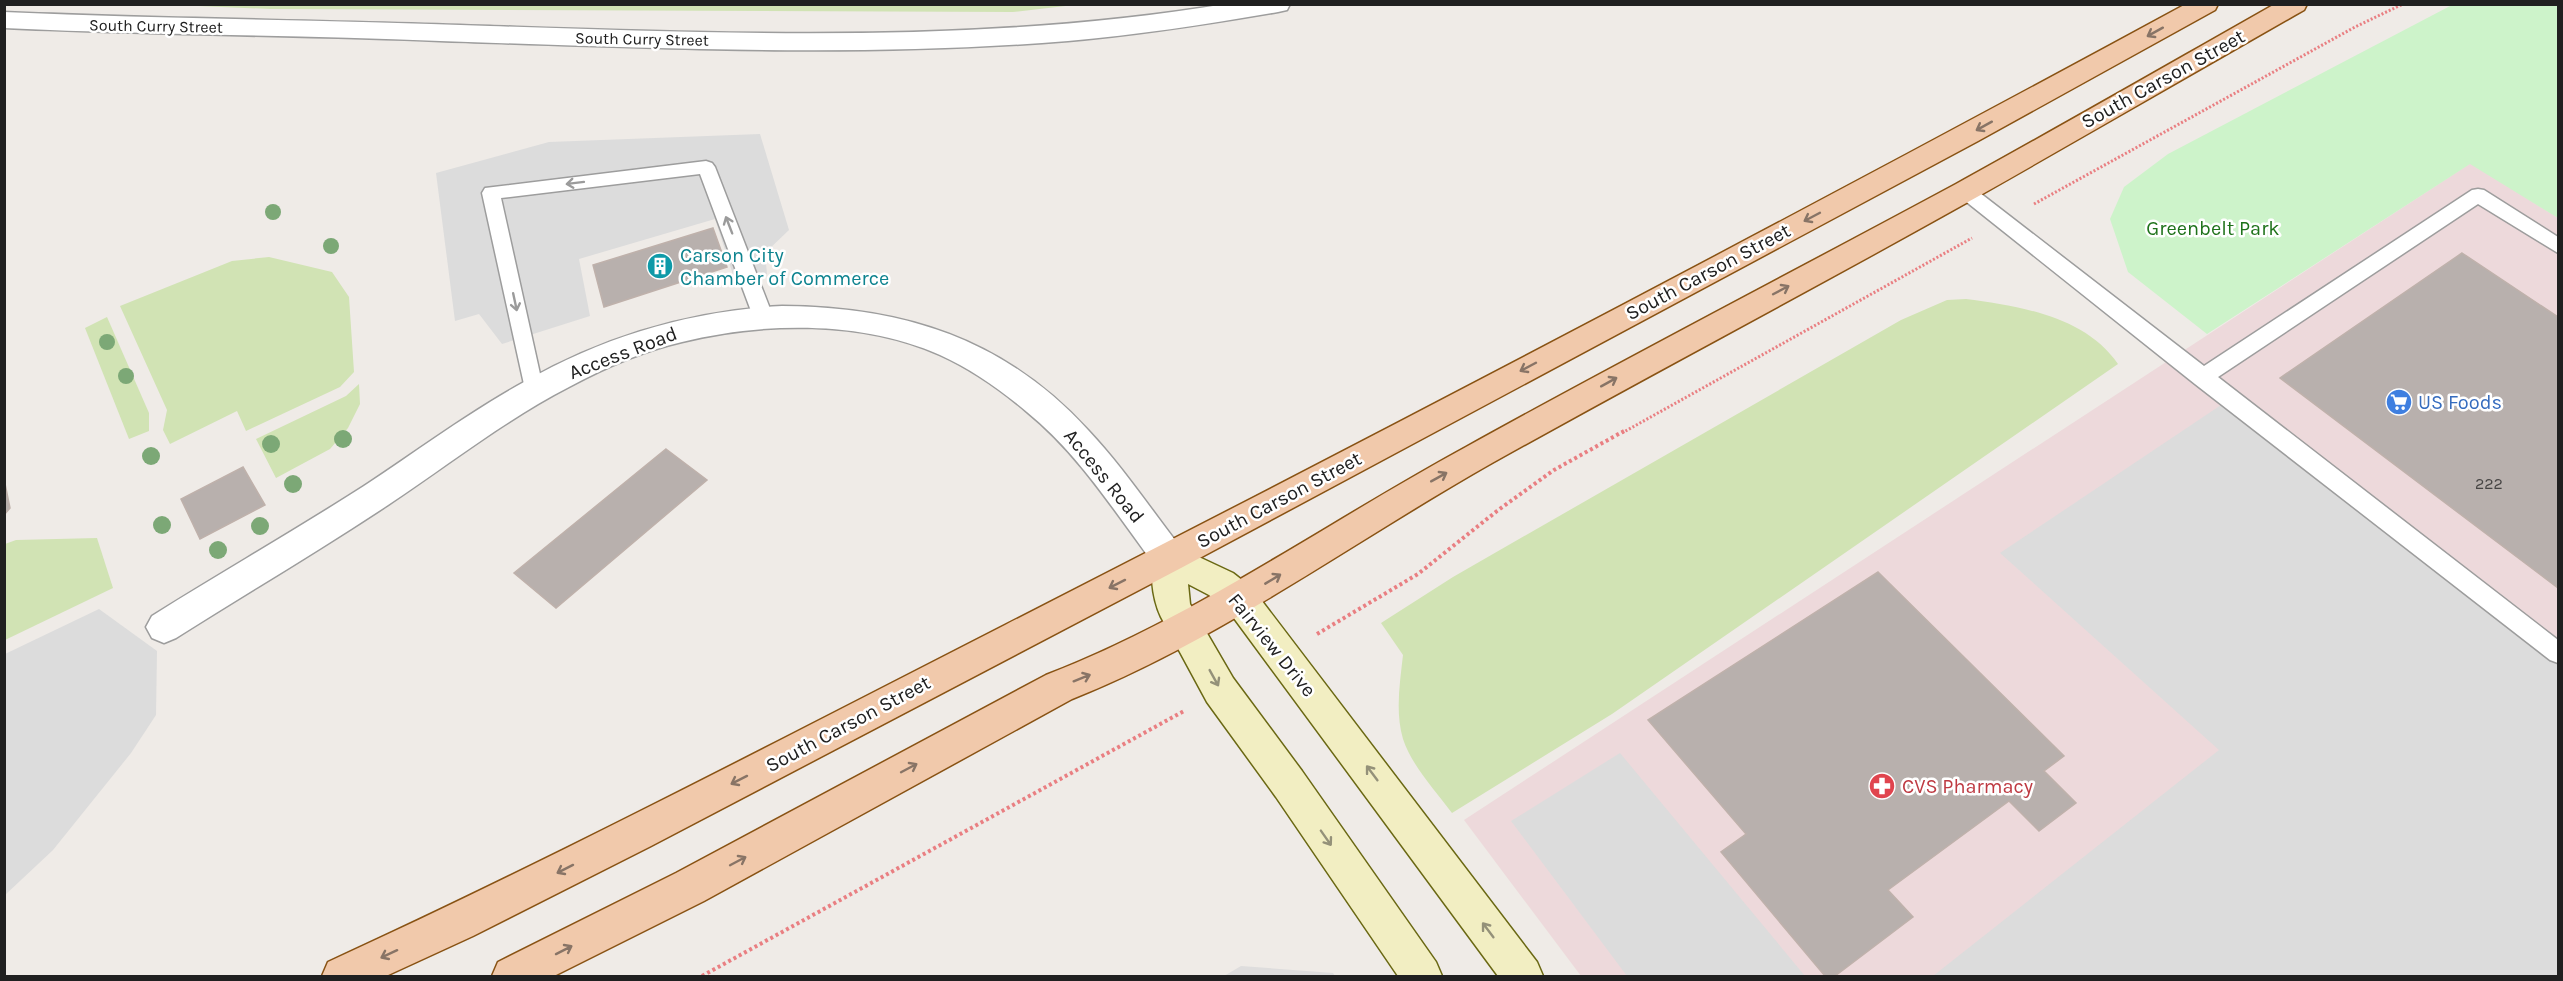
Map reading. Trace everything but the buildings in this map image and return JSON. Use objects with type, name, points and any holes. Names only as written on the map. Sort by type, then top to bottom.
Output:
[{"type":"main road","name":"South Carson Street","points":[[342,976],[459,921],[637,832],[1169,558],[1923,158],[2206,4]]},
{"type":"main road","name":"South Carson Street","points":[[512,976],[690,887],[1059,687],[1115,665],[1240,599],[1409,494],[1648,361],[1965,191],[2295,4]]},
{"type":"main road","points":[[1923,158],[1965,191]]},
{"type":"main road","points":[[1169,558],[1173,606],[1220,690],[1289,784],[1422,976]]},
{"type":"main road","name":"Fairview Drive","points":[[1169,558],[1221,584],[1240,599],[1523,976]]},
{"type":"street","name":"South Curry Street","points":[[4,20],[721,40],[957,40],[1174,22],[1278,4]]},
{"type":"street","name":"Access Road","points":[[164,627],[534,392],[623,349],[671,334],[730,321],[764,319],[844,321],[887,326],[950,346],[992,369],[1040,404],[1074,434],[1169,558]]},
{"type":"lane","points":[[534,392],[492,193],[706,167],[764,319]]},
{"type":"lane","points":[[1965,191],[2202,378],[2559,653]]},
{"type":"lane","points":[[2202,378],[2478,195],[2559,246]]},
{"type":"path","points":[[2065,187],[2355,27],[2403,4]]},
{"type":"path","points":[[1342,620],[1418,574],[1497,511],[1554,470],[1948,252]]},
{"type":"path","points":[[702,976],[1137,738]]},
{"type":"shaded area","points":[[760,134],[789,230],[765,253],[767,274],[735,281],[715,219],[579,259],[590,316],[502,344],[479,314],[455,321],[436,173],[549,142]]},
{"type":"shaded area","points":[[2471,163],[2558,218],[2558,976],[1581,976],[1464,820]]},
{"type":"shaded area","points":[[2230,399],[2558,653],[2558,976],[1933,976],[2219,750],[2000,553]]},
{"type":"shaded area","points":[[99,609],[157,651],[156,715],[131,753],[53,850],[5,895],[5,654]]},
{"type":"shaded area","points":[[1620,753],[1805,976],[1627,976],[1511,821]]},
{"type":"shaded area","points":[[1241,966],[1333,973],[1335,976],[1224,976]]},
{"type":"green space","points":[[1074,4],[1013,12],[271,9],[175,5]]},
{"type":"green space","name":"Greenbelt Park","points":[[2452,5],[2558,5],[2558,218],[2470,164],[2207,334],[2128,272],[2110,219],[2124,187],[2168,154]]},
{"type":"green space","points":[[269,257],[332,272],[349,297],[354,372],[340,387],[246,431],[237,411],[170,444],[163,430],[167,410],[120,306],[232,261]]},
{"type":"green space","points":[[1966,299],[2029,310],[2069,324],[2104,348],[2118,364],[1612,714],[1452,813],[1418,768],[1403,739],[1399,708],[1403,655],[1381,623],[1453,577],[1901,320],[1947,300]]},
{"type":"green space","points":[[107,317],[149,413],[149,431],[129,439],[85,328]]},
{"type":"green space","points":[[359,384],[360,404],[348,428],[330,449],[276,478],[256,439],[346,396]]},
{"type":"green space","points":[[97,538],[113,588],[5,640],[5,544],[16,540]]},
{"type":"place","name":"Carson City Chamber of Commerce","points":[[660,266]]},
{"type":"place","name":"US Foods","points":[[2399,402]]},
{"type":"place","name":"CVS Pharmacy","points":[[1882,786]]}]
